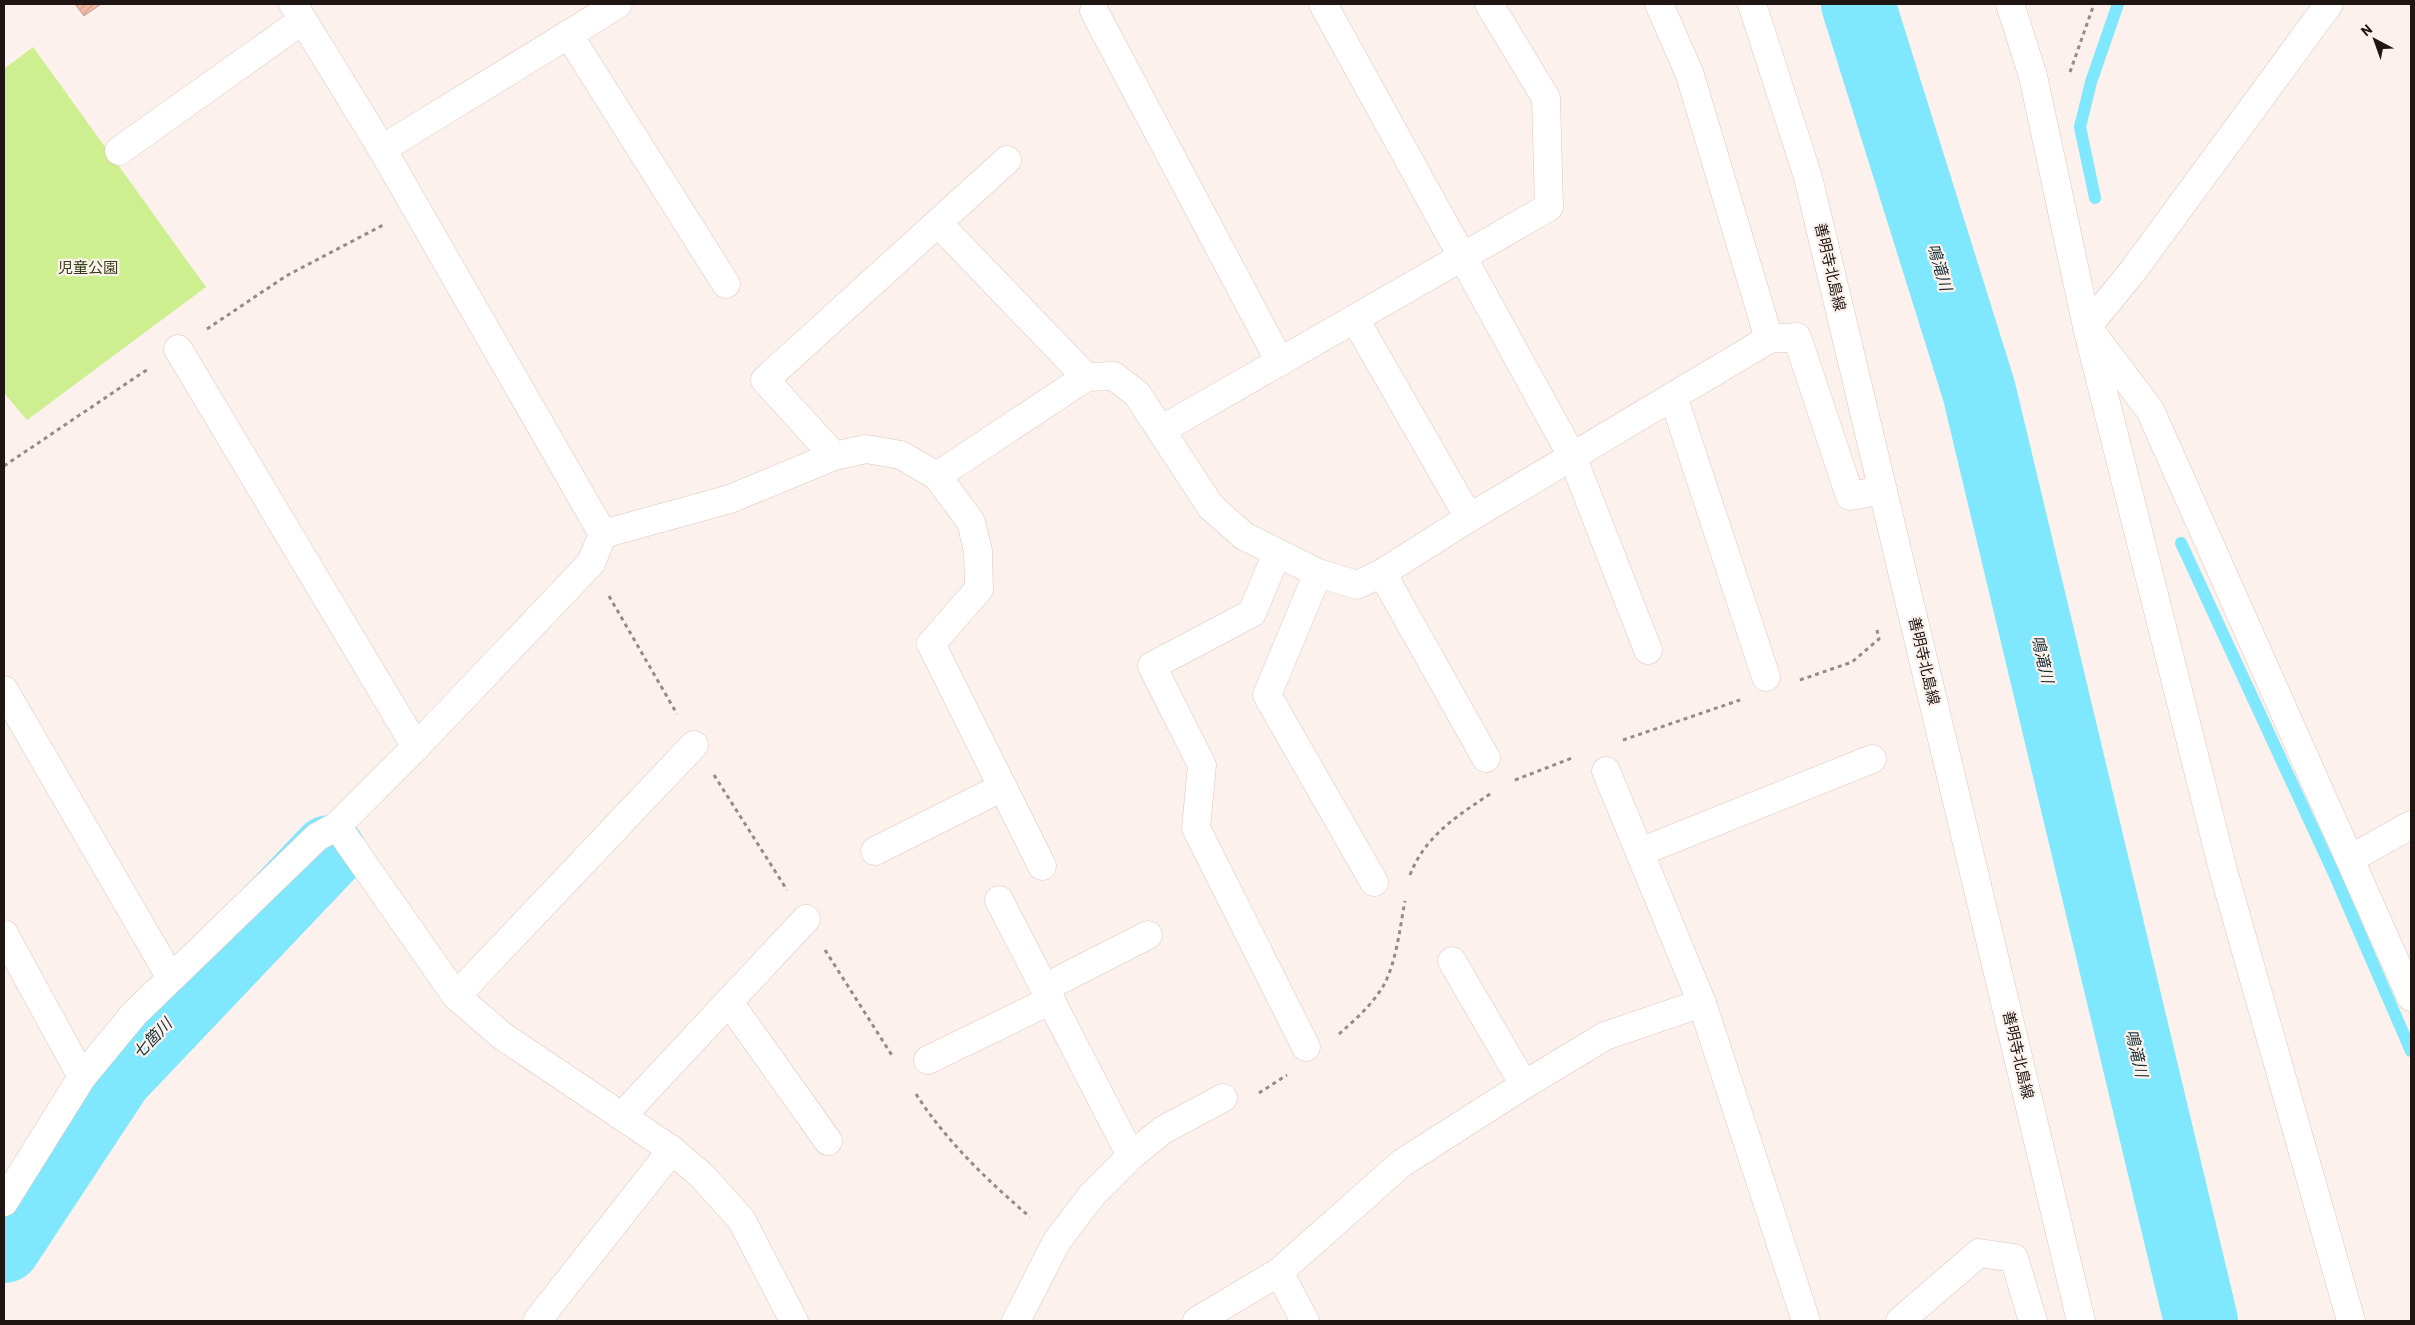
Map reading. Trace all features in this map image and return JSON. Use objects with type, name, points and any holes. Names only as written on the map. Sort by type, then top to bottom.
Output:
[{"type":"street","points":[[382,149],[618,4]]},
{"type":"street","points":[[1323,4],[1572,456],[1648,650]]},
{"type":"street","points":[[1161,430],[1549,207],[1546,98],[1489,4]]},
{"type":"street","points":[[1659,4],[1690,75],[1769,339]]},
{"type":"street","name":"善明寺北島線","points":[[1752,4],[1808,177],[2081,1321]]},
{"type":"street","points":[[2010,4],[2032,76],[2087,326],[2222,870],[2351,1321]]},
{"type":"street","points":[[2087,326],[2132,272],[2329,4]]},
{"type":"street","points":[[1094,11],[1280,362]]},
{"type":"street","points":[[119,151],[298,12],[382,149],[603,534]]},
{"type":"street","points":[[569,35],[726,284]]},
{"type":"street","points":[[834,456],[765,380],[1007,160]]},
{"type":"street","points":[[938,223],[1086,377]]},
{"type":"street","points":[[1355,319],[1469,518]]},
{"type":"street","points":[[2087,326],[2150,410],[2411,997]]},
{"type":"street","points":[[937,476],[1086,377],[1114,376],[1137,394],[1211,507],[1244,536],[1318,573],[1357,585],[1382,573],[1469,518],[1769,339],[1797,337],[1850,496],[1883,490]]},
{"type":"street","points":[[178,349],[416,747]]},
{"type":"street","points":[[1674,396],[1758,687]]},
{"type":"street","points":[[603,534],[730,499],[834,456],[866,449],[901,455],[937,476],[971,522],[978,551],[979,589],[931,644],[1042,866]]},
{"type":"street","points":[[4,1202],[82,1077],[134,1014],[317,837],[337,826],[416,747],[590,563],[603,534]]},
{"type":"street","points":[[1277,553],[1252,613],[1152,666],[1202,765],[1196,828],[1300,1059]]},
{"type":"street","points":[[1318,573],[1267,695],[1374,882]]},
{"type":"street","points":[[1382,573],[1486,758]]},
{"type":"street","points":[[4,690],[172,978]]},
{"type":"street","points":[[456,996],[694,745]]},
{"type":"street","points":[[1640,852],[1872,759]]},
{"type":"street","points":[[1606,772],[1702,1003],[1806,1321]]},
{"type":"street","points":[[875,851],[1003,787]]},
{"type":"street","points":[[337,826],[456,996],[501,1035],[672,1150],[702,1176],[741,1219],[794,1321]]},
{"type":"street","points":[[2350,859],[2411,826]]},
{"type":"street","points":[[999,900],[1131,1156]]},
{"type":"street","points":[[622,1116],[806,919]]},
{"type":"street","points":[[4,934],[82,1077]]},
{"type":"street","points":[[928,1060],[1048,994],[1148,935]]},
{"type":"street","points":[[1452,961],[1524,1085]]},
{"type":"street","points":[[729,1002],[828,1141]]},
{"type":"street","points":[[1197,1321],[1279,1272],[1402,1163],[1524,1085],[1605,1036],[1702,1003]]},
{"type":"street","points":[[1016,1321],[1057,1241],[1092,1196],[1131,1156],[1163,1130],[1223,1098]]},
{"type":"street","points":[[537,1321],[672,1150]]},
{"type":"street","points":[[1900,1321],[1979,1253],[2014,1258],[2033,1321]]},
{"type":"street","points":[[1279,1272],[1305,1321]]},
{"type":"path","points":[[2070,73],[2094,4]]},
{"type":"path","points":[[1796,681],[1852,662],[1878,639],[1875,620]]},
{"type":"path","points":[[1620,741],[1758,687]]},
{"type":"path","points":[[1510,783],[1574,758]]},
{"type":"path","points":[[1409,882],[1411,873],[1424,847],[1440,830],[1493,792]]},
{"type":"path","points":[[1337,1037],[1368,1007],[1385,983],[1392,963],[1407,891]]},
{"type":"path","points":[[1223,1098],[1240,1105],[1300,1059]]},
{"type":"green space","name":"児童公園","points":[[33,47],[206,287],[27,420],[4,393],[4,69]]},
{"type":"building","points":[[75,4],[101,4],[84,16]]},
{"type":"waterway","name":"鳴滝川","points":[[1858,4],[1979,391],[2201,1321]]},
{"type":"waterway","points":[[2095,198],[2080,127],[2091,82],[2118,4]]},
{"type":"waterway","points":[[2181,543],[2335,876],[2411,1051]]},
{"type":"waterway","name":"七箇川","points":[[4,1246],[116,1076],[329,852]]}]
